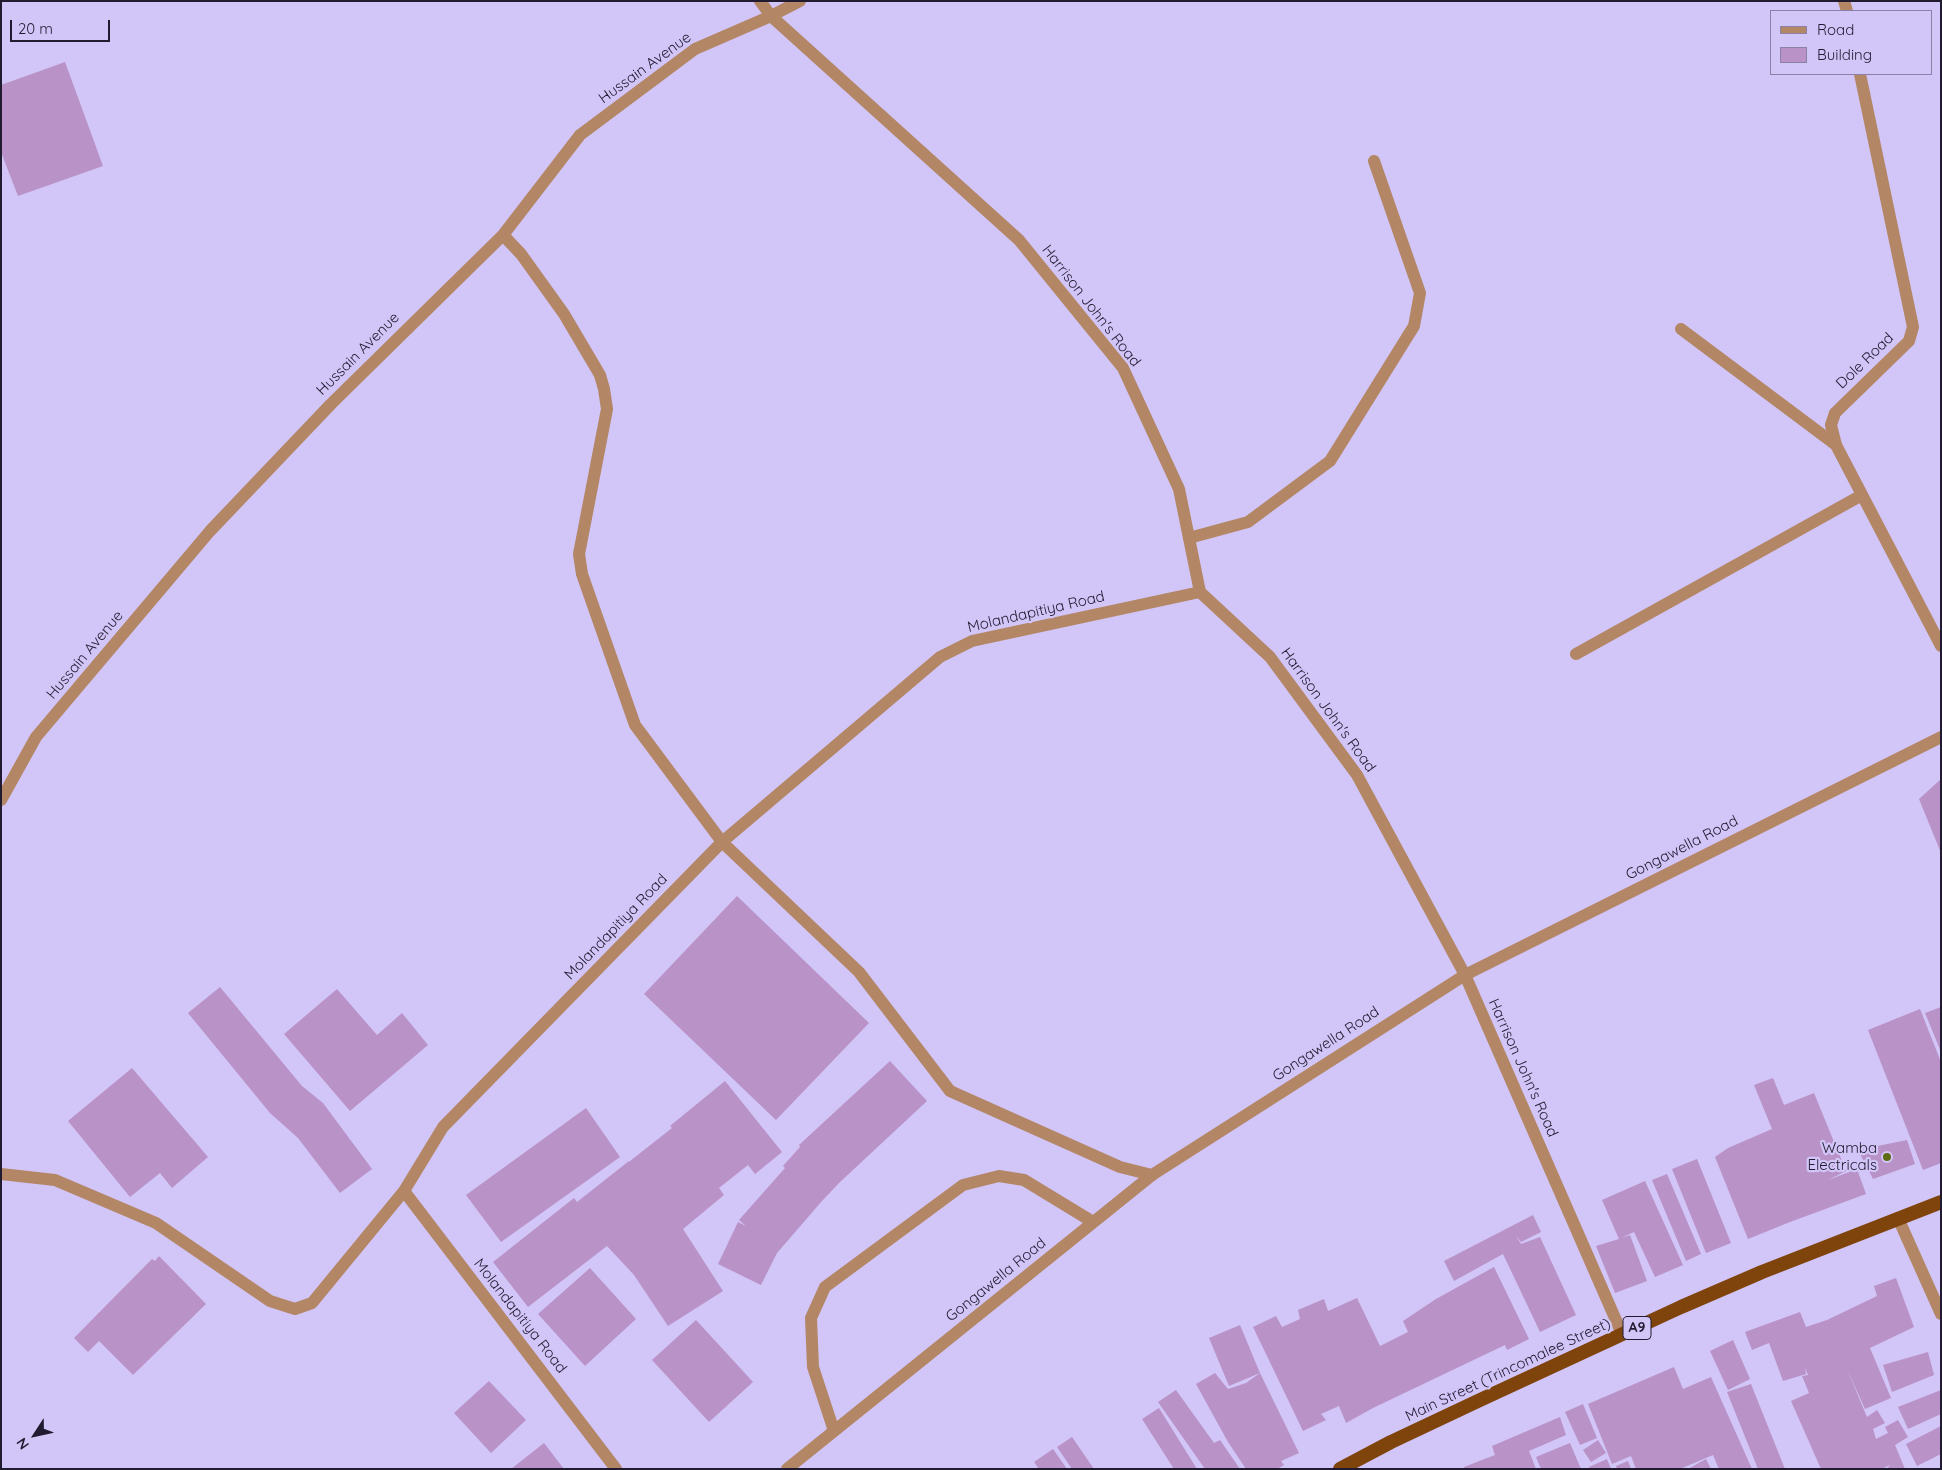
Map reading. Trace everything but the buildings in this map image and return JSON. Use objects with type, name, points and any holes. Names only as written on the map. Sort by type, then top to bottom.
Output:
[{"type":"highway","name":"Main Street (Trincomalee Street)","points":[[1340,1469],[1418,1429],[1622,1334],[1762,1272],[1941,1202]]},
{"type":"street","name":"Harrison John's Road","points":[[760,1],[771,16],[1019,240],[1123,368],[1179,489],[1200,592],[1270,658],[1357,775],[1465,975],[1622,1334]]},
{"type":"street","name":"Hussain Avenue","points":[[1,800],[36,738],[210,531],[331,404],[503,235],[580,136],[695,49],[771,16],[800,1]]},
{"type":"street","name":"Dole Road","points":[[1860,75],[1913,327],[1909,341],[1834,412],[1831,425],[1836,445],[1941,646]]},
{"type":"street","points":[[1189,538],[1248,522],[1330,461],[1414,326],[1420,293],[1374,161]]},
{"type":"street","points":[[503,235],[521,254],[564,314],[600,375],[607,409],[579,554],[582,574],[635,725],[722,842],[859,972],[950,1091],[1120,1167],[1152,1175]]},
{"type":"street","points":[[1681,329],[1836,445]]},
{"type":"street","points":[[1576,654],[1862,495]]},
{"type":"street","name":"Molandapitiya Road","points":[[616,1469],[404,1192],[442,1127],[722,842],[940,657],[972,641],[1200,592]]},
{"type":"street","name":"Gongawella Road","points":[[787,1469],[1152,1175],[1465,975],[1941,737]]},
{"type":"street","points":[[1,1174],[55,1180],[156,1223],[270,1301],[295,1309],[312,1303],[404,1192]]},
{"type":"street","points":[[834,1431],[814,1367],[812,1318],[825,1287],[963,1185],[999,1176],[1024,1180],[1093,1222]]},
{"type":"street","points":[[1898,1218],[1941,1314]]},
{"type":"place","name":"Wamba Electricals","points":[[1887,1157]]}]
